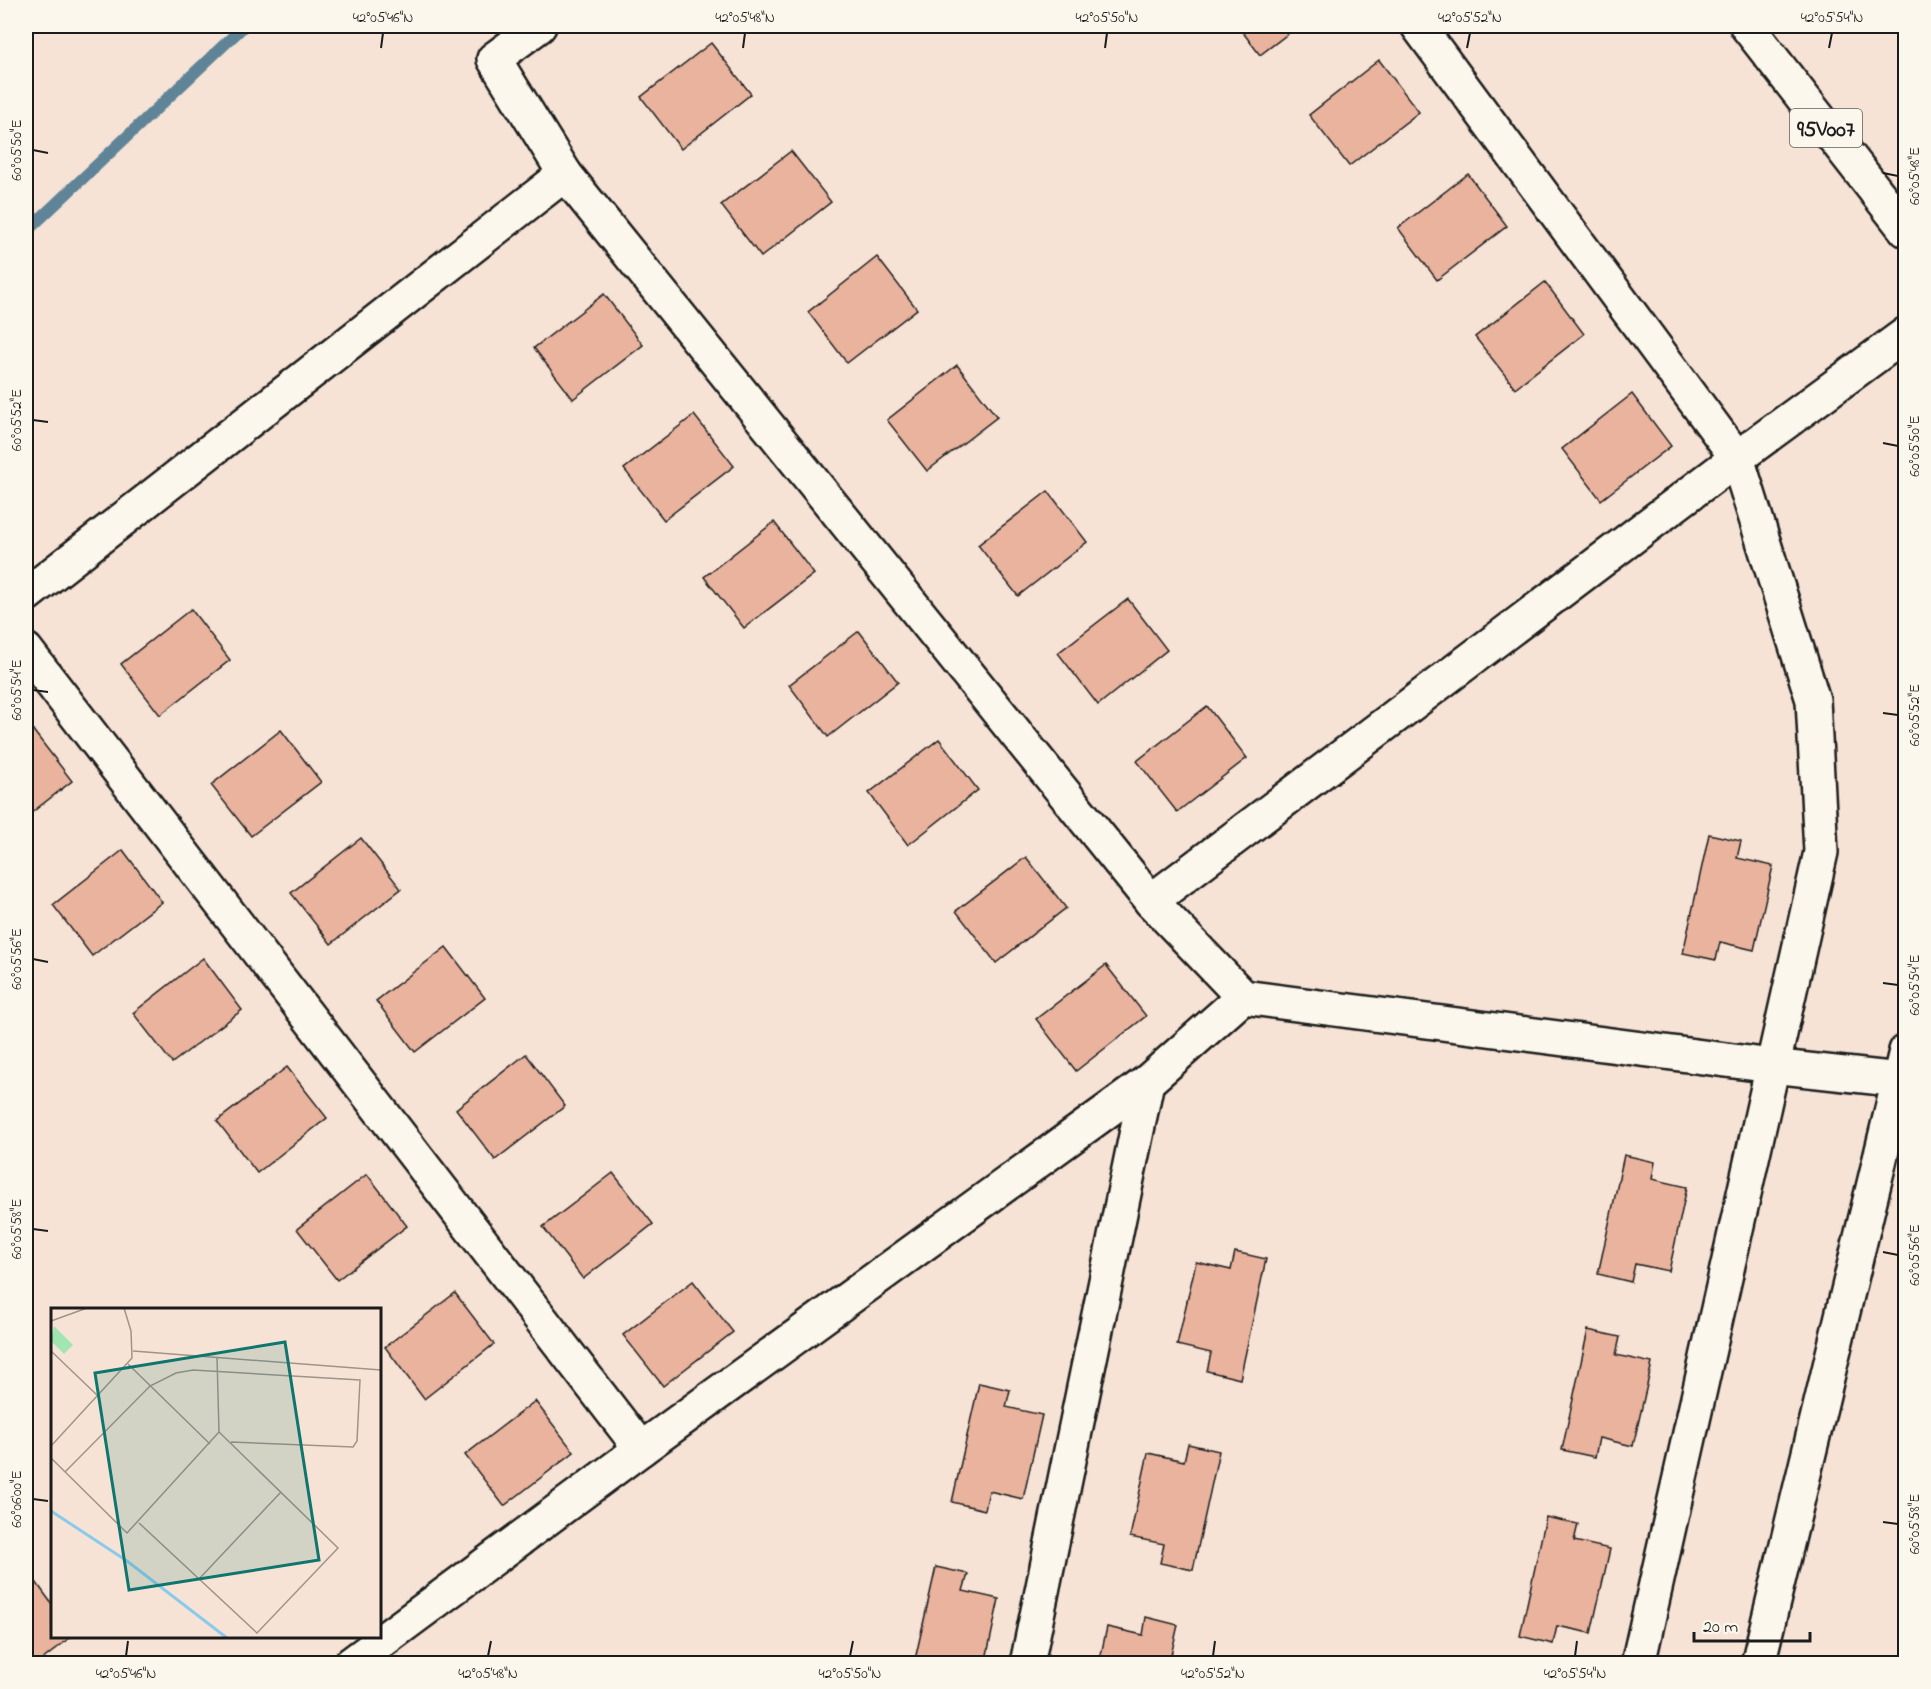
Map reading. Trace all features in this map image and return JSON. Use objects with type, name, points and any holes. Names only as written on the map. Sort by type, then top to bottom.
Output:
[{"type":"street","points":[[539,26],[494,59],[566,174],[1151,901],[1243,997],[1772,1066],[1903,1066],[1758,1664]]},
{"type":"street","points":[[1418,26],[1737,458],[1813,700],[1821,852],[1638,1664]]},
{"type":"street","name":"95V007","points":[[1747,26],[1905,230]]},
{"type":"street","points":[[26,595],[566,174]]},
{"type":"street","points":[[1151,901],[1737,458],[1905,334]]},
{"type":"street","points":[[26,650],[640,1449]]},
{"type":"street","points":[[351,1664],[640,1449],[1147,1082],[1243,997]]},
{"type":"street","points":[[1027,1664],[1147,1082]]},
{"type":"building","points":[[1238,26],[1298,26],[1260,55]]},
{"type":"building","points":[[711,43],[751,94],[681,149],[641,97]]},
{"type":"building","points":[[1379,60],[1419,112],[1349,166],[1309,115]]},
{"type":"building","points":[[791,151],[831,202],[761,257],[721,205]]},
{"type":"building","points":[[1468,174],[1507,226],[1437,280],[1398,228]]},
{"type":"building","points":[[877,257],[917,309],[847,363],[808,312]]},
{"type":"building","points":[[1545,282],[1584,334],[1515,388],[1475,337]]},
{"type":"building","points":[[604,294],[643,345],[573,399],[534,348]]},
{"type":"building","points":[[957,365],[997,417],[927,471],[887,420]]},
{"type":"building","points":[[1632,394],[1671,446],[1601,500],[1562,449]]},
{"type":"building","points":[[694,415],[734,466],[664,520],[624,469]]},
{"type":"building","points":[[1048,491],[1087,542],[1018,596],[978,545]]},
{"type":"building","points":[[774,522],[814,574],[744,628],[704,577]]},
{"type":"building","points":[[1128,599],[1167,650],[1098,705],[1058,653]]},
{"type":"building","points":[[191,609],[230,660],[160,715],[121,664]]},
{"type":"building","points":[[859,631],[898,682],[828,737],[789,685]]},
{"type":"building","points":[[1207,706],[1247,758],[1177,812],[1137,761]]},
{"type":"building","points":[[32,729],[72,781],[26,817],[26,734]]},
{"type":"building","points":[[281,730],[321,782],[251,836],[211,785]]},
{"type":"building","points":[[939,739],[978,790],[908,845],[869,793]]},
{"type":"building","points":[[1709,834],[1741,841],[1737,858],[1773,866],[1754,950],[1720,942],[1716,960],[1683,953]]},
{"type":"building","points":[[361,838],[401,889],[331,944],[291,893]]},
{"type":"building","points":[[123,850],[162,902],[92,956],[53,905]]},
{"type":"building","points":[[1026,857],[1066,908],[996,963],[956,911]]},
{"type":"building","points":[[446,947],[485,998],[415,1052],[376,1001]]},
{"type":"building","points":[[203,958],[242,1010],[172,1063],[133,1013]]},
{"type":"building","points":[[1106,965],[1146,1016],[1076,1071],[1036,1019]]},
{"type":"building","points":[[526,1054],[565,1106],[495,1160],[456,1109]]},
{"type":"building","points":[[287,1067],[327,1118],[257,1173],[217,1121]]},
{"type":"building","points":[[1624,1155],[1655,1162],[1652,1179],[1687,1187],[1669,1271],[1635,1264],[1631,1282],[1598,1274]]},
{"type":"building","points":[[613,1173],[653,1224],[583,1279],[543,1227]]},
{"type":"building","points":[[367,1174],[407,1226],[337,1280],[297,1229]]},
{"type":"building","points":[[1235,1252],[1266,1259],[1240,1379],[1207,1371],[1211,1353],[1177,1345],[1196,1262],[1231,1270]]},
{"type":"building","points":[[693,1281],[733,1332],[663,1386],[623,1335]]},
{"type":"building","points":[[455,1293],[494,1344],[424,1399],[385,1347]]},
{"type":"building","points":[[1588,1330],[1620,1337],[1616,1355],[1652,1363],[1633,1446],[1599,1438],[1595,1457],[1562,1450]]},
{"type":"building","points":[[979,1383],[1010,1390],[1006,1407],[1042,1415],[1023,1499],[989,1491],[985,1510],[952,1502]]},
{"type":"building","points":[[535,1401],[574,1452],[504,1506],[465,1455]]},
{"type":"building","points":[[1188,1444],[1219,1451],[1193,1570],[1160,1563],[1164,1544],[1130,1537],[1148,1453],[1184,1461]]},
{"type":"building","points":[[1546,1517],[1578,1524],[1574,1541],[1610,1549],[1591,1633],[1557,1626],[1553,1644],[1520,1636]]},
{"type":"building","points":[[936,1567],[968,1574],[963,1591],[999,1599],[985,1664],[914,1664]]},
{"type":"building","points":[[36,1582],[51,1603],[51,1638],[70,1638],[37,1664],[26,1664],[26,1590]]},
{"type":"building","points":[[1146,1617],[1178,1625],[1169,1664],[1099,1664],[1107,1627],[1143,1635]]},
{"type":"waterway","points":[[26,232],[244,26]]}]
